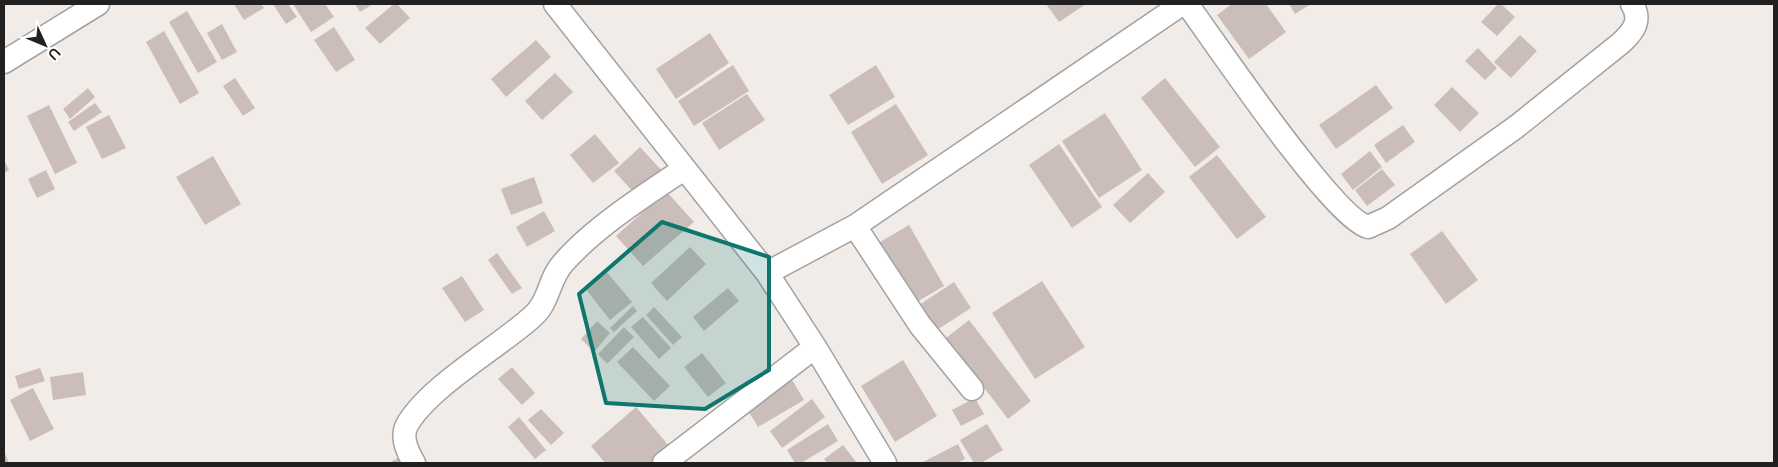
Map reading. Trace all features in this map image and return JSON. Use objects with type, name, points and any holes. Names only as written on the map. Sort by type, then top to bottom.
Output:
[{"type":"street","points":[[4,62],[98,4]]},
{"type":"street","points":[[555,4],[767,273],[815,347],[885,463]]},
{"type":"street","points":[[767,273],[855,226],[1182,4]]},
{"type":"street","points":[[1187,4],[1268,117],[1336,204],[1355,221],[1368,227],[1388,218],[1516,127],[1621,43],[1636,27],[1638,15],[1632,4]]},
{"type":"street","points":[[414,463],[406,446],[404,433],[418,411],[472,363],[534,316],[545,304],[558,269],[585,242],[684,169]]},
{"type":"street","points":[[855,226],[915,319],[972,389]]},
{"type":"street","points":[[664,463],[815,347]]},
{"type":"highlighted area","points":[[662,222],[769,257],[769,370],[705,409],[606,403],[579,294]]},
{"type":"building","points":[[234,4],[261,4],[264,8],[244,20]]},
{"type":"building","points":[[273,4],[288,4],[297,17],[286,24]]},
{"type":"building","points":[[293,4],[325,4],[334,17],[311,32]]},
{"type":"building","points":[[355,4],[373,4],[360,12]]},
{"type":"building","points":[[394,4],[397,4],[410,18],[380,44],[365,28]]},
{"type":"building","points":[[1046,4],[1086,4],[1059,22]]},
{"type":"building","points":[[1232,4],[1266,4],[1286,32],[1249,59],[1217,15]]},
{"type":"building","points":[[1289,4],[1311,4],[1295,14]]},
{"type":"building","points":[[1498,4],[1501,4],[1515,17],[1497,36],[1481,22]]},
{"type":"building","points":[[187,11],[217,62],[198,73],[169,22]]},
{"type":"building","points":[[222,24],[237,52],[222,60],[207,33]]},
{"type":"building","points":[[334,27],[355,60],[336,72],[314,40]]},
{"type":"building","points":[[164,31],[199,93],[180,104],[146,42]]},
{"type":"building","points":[[710,33],[729,63],[676,99],[656,69]]},
{"type":"building","points":[[1520,35],[1537,51],[1511,78],[1494,62]]},
{"type":"building","points":[[536,40],[551,57],[506,97],[491,79]]},
{"type":"building","points":[[1478,48],[1497,68],[1485,80],[1465,61]]},
{"type":"building","points":[[733,65],[749,91],[694,126],[678,101]]},
{"type":"building","points":[[876,65],[895,97],[848,125],[829,95]]},
{"type":"building","points":[[555,73],[573,92],[542,120],[525,101]]},
{"type":"building","points":[[235,78],[255,108],[243,116],[223,86]]},
{"type":"building","points":[[1165,78],[1220,147],[1195,167],[1141,98]]},
{"type":"building","points":[[1376,85],[1393,108],[1336,149],[1319,125]]},
{"type":"building","points":[[1452,87],[1479,113],[1460,132],[1434,105]]},
{"type":"building","points":[[88,88],[95,97],[70,119],[63,109]]},
{"type":"building","points":[[747,94],[765,120],[719,150],[702,123]]},
{"type":"building","points":[[95,103],[102,112],[74,131],[68,122]]},
{"type":"building","points":[[896,104],[928,155],[882,184],[851,132]]},
{"type":"building","points":[[49,105],[77,163],[55,174],[27,116]]},
{"type":"building","points":[[1105,113],[1142,170],[1099,198],[1062,141]]},
{"type":"building","points":[[109,115],[126,148],[102,159],[86,127]]},
{"type":"building","points":[[1403,125],[1415,142],[1386,163],[1374,145]]},
{"type":"building","points":[[595,134],[619,163],[593,183],[570,155]]},
{"type":"building","points":[[1059,144],[1102,207],[1072,228],[1029,165]]},
{"type":"building","points":[[640,147],[663,172],[636,195],[614,171]]},
{"type":"building","points":[[1370,151],[1382,167],[1353,190],[1341,174]]},
{"type":"building","points":[[1217,155],[1266,217],[1237,239],[1189,177]]},
{"type":"building","points":[[213,156],[241,204],[205,225],[176,177]]},
{"type":"building","points":[[4,160],[9,170],[4,173]]},
{"type":"building","points":[[1382,169],[1395,185],[1367,206],[1355,190]]},
{"type":"building","points":[[46,170],[55,189],[37,198],[28,179]]},
{"type":"building","points":[[1148,173],[1165,192],[1130,223],[1113,205]]},
{"type":"building","points":[[534,177],[543,203],[511,215],[501,189]]},
{"type":"building","points":[[666,191],[694,222],[643,266],[616,236]]},
{"type":"building","points":[[544,211],[555,231],[527,247],[516,227]]},
{"type":"building","points":[[909,225],[944,286],[910,306],[875,245]]},
{"type":"building","points":[[1442,231],[1478,280],[1446,304],[1410,254]]},
{"type":"building","points":[[690,247],[706,264],[667,301],[651,283]]},
{"type":"building","points":[[497,253],[522,288],[512,294],[488,260]]},
{"type":"building","points":[[605,270],[632,302],[610,320],[584,287]]},
{"type":"building","points":[[462,276],[484,310],[465,322],[442,288]]},
{"type":"building","points":[[1042,281],[1085,347],[1035,379],[992,313]]},
{"type":"building","points":[[954,282],[971,308],[929,335],[913,309]]},
{"type":"building","points":[[728,288],[739,301],[704,331],[693,317]]},
{"type":"building","points":[[633,306],[637,311],[614,332],[610,328]]},
{"type":"building","points":[[654,307],[682,337],[673,345],[646,315]]},
{"type":"building","points":[[643,317],[671,348],[659,359],[631,327]]},
{"type":"building","points":[[969,320],[1031,401],[1008,419],[946,338]]},
{"type":"building","points":[[597,321],[610,333],[594,352],[581,339]]},
{"type":"building","points":[[624,327],[634,337],[607,364],[598,354]]},
{"type":"building","points":[[633,347],[670,386],[654,401],[617,362]]},
{"type":"building","points":[[702,353],[726,383],[708,397],[684,367]]},
{"type":"building","points":[[903,360],[937,416],[895,442],[861,386]]},
{"type":"building","points":[[512,367],[535,393],[522,405],[498,379]]},
{"type":"building","points":[[40,368],[45,381],[19,389],[15,376]]},
{"type":"building","points":[[83,372],[86,395],[53,400],[50,377]]},
{"type":"building","points":[[792,380],[804,400],[758,427],[746,407]]},
{"type":"building","points":[[33,388],[54,429],[30,441],[10,400]]},
{"type":"building","points":[[975,398],[984,414],[961,426],[952,410]]},
{"type":"building","points":[[812,399],[825,417],[782,448],[770,431]]},
{"type":"building","points":[[636,407],[670,447],[651,463],[605,463],[591,446]]},
{"type":"building","points":[[541,409],[564,433],[551,445],[528,420]]},
{"type":"building","points":[[519,417],[546,450],[535,459],[508,427]]},
{"type":"building","points":[[828,424],[838,441],[801,463],[795,463],[787,450]]},
{"type":"building","points":[[987,424],[1003,450],[981,463],[974,463],[960,440]]},
{"type":"building","points":[[958,444],[965,459],[957,463],[921,463]]},
{"type":"building","points":[[843,445],[857,463],[827,463],[824,459]]},
{"type":"building","points":[[4,451],[9,463],[4,463]]},
{"type":"building","points":[[407,453],[412,463],[389,463]]}]
